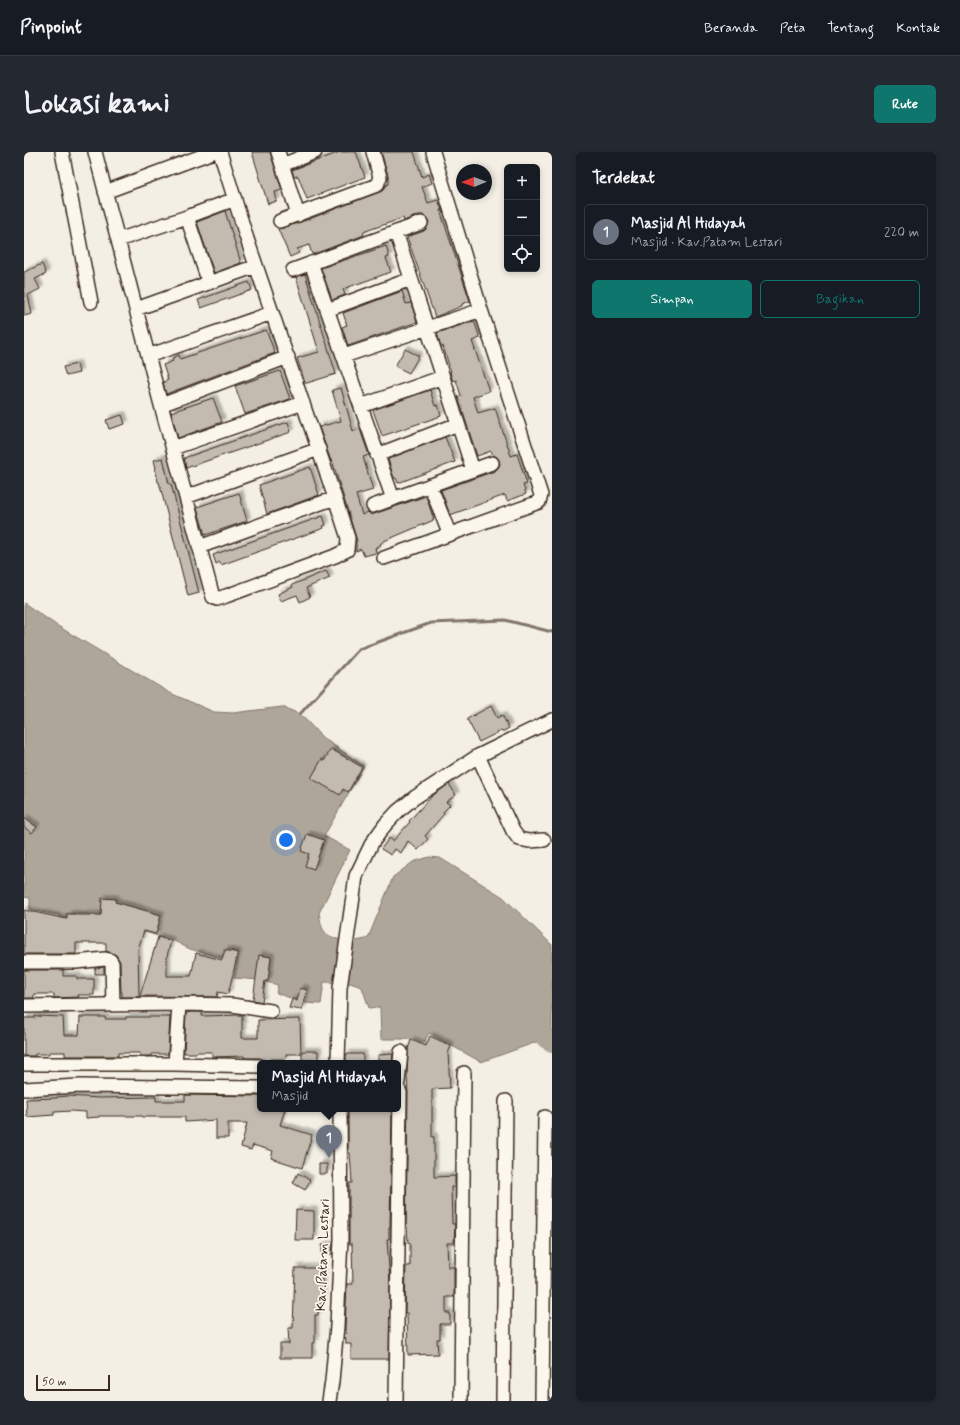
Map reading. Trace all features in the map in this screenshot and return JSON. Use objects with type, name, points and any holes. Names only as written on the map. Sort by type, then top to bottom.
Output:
[{"type":"street","points":[[62,152],[91,302]]},
{"type":"street","points":[[95,152],[199,547],[213,597],[217,599],[335,556],[347,550],[348,538],[256,266],[220,152]]},
{"type":"street","points":[[105,192],[213,152]]},
{"type":"street","points":[[278,152],[298,215]]},
{"type":"street","points":[[282,165],[315,152]]},
{"type":"street","points":[[280,221],[376,185],[380,177],[372,152]]},
{"type":"street","points":[[384,558],[539,502],[541,499],[541,494],[481,310],[433,152]]},
{"type":"street","points":[[118,240],[235,199]]},
{"type":"street","points":[[186,217],[209,283]]},
{"type":"street","points":[[293,270],[421,224]]},
{"type":"street","points":[[396,232],[473,470]]},
{"type":"street","points":[[311,263],[392,499]]},
{"type":"street","points":[[136,309],[256,266]]},
{"type":"street","points":[[328,310],[411,279]]},
{"type":"street","points":[[344,356],[481,310]]},
{"type":"street","points":[[148,356],[272,313]]},
{"type":"street","points":[[161,405],[288,357]]},
{"type":"street","points":[[361,406],[443,377]]},
{"type":"street","points":[[173,448],[303,403]]},
{"type":"street","points":[[377,455],[458,424]]},
{"type":"street","points":[[186,497],[319,449]]},
{"type":"street","points":[[374,506],[492,463]]},
{"type":"street","points":[[432,484],[451,533]]},
{"type":"street","points":[[199,547],[335,498]]},
{"type":"street","points":[[338,1060],[340,988],[356,876],[372,843],[385,825],[398,811],[414,798],[478,756],[552,720]]},
{"type":"street","points":[[478,756],[513,831],[519,839],[529,842],[544,840]]},
{"type":"street","points":[[24,962],[76,962],[104,959],[110,960],[112,963],[113,1005]]},
{"type":"street","points":[[175,1064],[179,1004]]},
{"type":"street","points":[[24,1006],[179,1004],[232,1006],[271,1011]]},
{"type":"street","points":[[400,1060],[401,1052]]},
{"type":"street","points":[[24,1064],[175,1064],[257,1066]]},
{"type":"street","points":[[461,1401],[464,1073]]},
{"type":"street","points":[[24,1089],[79,1086],[257,1088]]},
{"type":"street","points":[[503,1401],[506,1101]]},
{"type":"street","name":"Kav.Patam Lestari","points":[[329,1401],[332,1381],[341,1239],[340,1112]]},
{"type":"street","points":[[396,1401],[400,1112]]},
{"type":"street","points":[[542,1401],[545,1117]]},
{"type":"shaded area","points":[[24,603],[56,625],[170,693],[214,712],[233,713],[282,707],[300,714],[323,738],[364,766],[324,836],[350,850],[319,913],[321,925],[324,931],[333,937],[351,941],[368,938],[393,877],[413,862],[429,857],[440,858],[503,897],[552,945],[552,1035],[545,1039],[481,1062],[429,1033],[424,1043],[407,1039],[381,1039],[380,1007],[369,1008],[362,987],[350,983],[324,982],[321,1004],[305,1003],[276,993],[278,985],[259,980],[234,978],[239,952],[224,949],[222,958],[190,949],[174,941],[132,928],[90,921],[89,914],[66,913],[66,939],[59,939],[59,915],[30,910],[30,898],[24,897]]},
{"type":"building","points":[[252,152],[270,152],[282,190],[275,192],[277,201],[268,204]]},
{"type":"building","points":[[340,152],[356,152],[365,177],[307,199],[298,176],[294,177],[292,170]]},
{"type":"building","points":[[381,152],[414,152],[422,177],[429,174],[432,183],[422,187],[428,203],[438,200],[442,210],[440,210],[470,301],[462,304],[462,306],[435,317],[407,237],[424,231],[427,228],[429,221],[423,215],[418,215],[404,221],[403,218],[363,232],[364,235],[314,254],[312,254],[309,245],[297,249],[299,253],[290,257],[278,229],[301,222],[382,191],[388,184],[388,175]]},
{"type":"building","points":[[225,211],[241,263],[214,273],[197,222]]},
{"type":"building","points":[[386,246],[389,257],[386,258],[391,272],[343,289],[345,295],[332,300],[321,268]]},
{"type":"building","points":[[42,264],[46,274],[35,279],[40,289],[28,295],[32,314],[24,316],[24,272]]},
{"type":"building","points":[[305,274],[336,374],[307,383],[305,383],[297,358],[319,352],[296,277]]},
{"type":"building","points":[[249,282],[252,290],[201,308],[198,300]]},
{"type":"building","points":[[402,291],[406,304],[411,303],[417,322],[348,346],[342,327],[347,325],[343,313]]},
{"type":"building","points":[[474,321],[480,338],[472,341],[489,391],[473,397],[478,413],[495,408],[511,456],[517,454],[527,484],[523,485],[526,494],[507,501],[505,495],[450,515],[441,490],[495,471],[500,464],[497,457],[493,455],[491,451],[477,456],[458,397],[461,396],[459,389],[456,380],[453,381],[443,346],[441,347],[437,333]]},
{"type":"building","points":[[266,330],[275,353],[166,394],[163,382],[168,380],[163,365],[173,361],[172,358],[179,355],[180,359]]},
{"type":"building","points":[[405,349],[419,356],[409,373],[395,366]]},
{"type":"building","points":[[77,364],[79,373],[66,376],[63,367]]},
{"type":"building","points":[[280,371],[290,399],[245,414],[235,386]]},
{"type":"building","points":[[341,388],[353,431],[360,429],[369,455],[363,457],[373,490],[356,495],[362,515],[368,512],[371,515],[426,496],[434,520],[384,541],[380,544],[381,545],[375,548],[376,553],[364,556],[361,549],[356,551],[357,541],[332,460],[331,461],[319,427],[341,421],[332,390]]},
{"type":"building","points":[[430,390],[435,406],[438,405],[441,416],[382,436],[373,410]]},
{"type":"building","points":[[213,398],[222,422],[178,438],[171,412]]},
{"type":"building","points":[[122,415],[125,424],[109,429],[106,420]]},
{"type":"building","points":[[288,422],[291,432],[186,468],[184,458]]},
{"type":"building","points":[[445,437],[455,462],[398,483],[396,478],[394,478],[388,459]]},
{"type":"building","points":[[163,458],[199,593],[188,596],[155,468],[154,460]]},
{"type":"building","points":[[310,467],[319,495],[267,514],[259,485]]},
{"type":"building","points":[[239,493],[247,521],[205,535],[197,507]]},
{"type":"building","points":[[323,516],[326,525],[323,526],[324,528],[221,565],[220,562],[216,564],[213,555]]},
{"type":"building","points":[[326,571],[330,578],[306,588],[310,597],[300,602],[297,595],[281,601],[278,594],[293,587],[292,585]]},
{"type":"building","points":[[491,706],[497,718],[502,715],[509,728],[479,742],[467,719]]},
{"type":"building","points":[[331,749],[362,767],[348,792],[343,789],[340,795],[311,778],[322,759],[324,761]]},
{"type":"building","points":[[449,784],[456,795],[446,802],[450,805],[425,836],[428,839],[418,850],[408,841],[401,853],[395,849],[391,855],[381,849],[389,838],[393,841],[432,796]]},
{"type":"building","points":[[24,818],[37,827],[32,833],[24,827]]},
{"type":"building","points":[[307,834],[324,840],[314,869],[305,866],[309,854],[301,851]]},
{"type":"building","points":[[102,898],[116,899],[115,902],[161,915],[156,934],[144,931],[138,949],[139,997],[122,997],[120,962],[116,955],[106,951],[106,943],[76,943],[76,954],[24,954],[24,910],[67,919],[67,914],[101,915]]},
{"type":"building","points":[[158,937],[171,941],[167,956],[167,976],[191,976],[196,953],[222,960],[225,950],[238,953],[228,994],[218,992],[217,997],[140,996]]},
{"type":"building","points":[[259,955],[271,957],[268,981],[265,981],[262,1002],[253,1000]]},
{"type":"building","points":[[104,967],[104,974],[95,974],[95,968]]},
{"type":"building","points":[[24,970],[63,970],[63,976],[77,976],[77,979],[94,979],[94,995],[54,998],[54,994],[34,994],[34,998],[24,998]]},
{"type":"building","points":[[300,988],[307,990],[302,1010],[289,1008],[292,999],[297,1001]]},
{"type":"building","points":[[202,1012],[202,1016],[242,1015],[242,1038],[258,1038],[258,1020],[300,1019],[301,1054],[286,1054],[286,1059],[264,1060],[260,1058],[244,1058],[244,1056],[212,1057],[212,1052],[184,1053],[186,1013]]},
{"type":"building","points":[[35,1016],[63,1017],[64,1035],[79,1035],[80,1017],[126,1019],[126,1017],[170,1017],[168,1054],[140,1056],[140,1053],[118,1053],[118,1056],[65,1056],[65,1052],[49,1052],[49,1054],[24,1056],[24,1018],[35,1018]]},
{"type":"building","points":[[430,1036],[451,1046],[448,1053],[450,1088],[432,1089],[432,1137],[434,1137],[434,1177],[455,1176],[455,1187],[451,1187],[452,1224],[455,1224],[454,1243],[447,1243],[448,1267],[454,1267],[454,1297],[446,1297],[446,1313],[450,1313],[450,1324],[440,1324],[440,1339],[437,1339],[438,1354],[408,1355],[407,1313],[405,1313],[406,1266],[410,1266],[410,1243],[408,1243],[406,1227],[408,1049],[411,1040],[426,1046]]},
{"type":"building","points":[[302,1051],[318,1051],[318,1060],[302,1060]]},
{"type":"building","points":[[346,1054],[363,1054],[363,1060],[346,1060]]},
{"type":"building","points":[[393,1054],[392,1060],[378,1060],[378,1055]]},
{"type":"building","points":[[185,1095],[257,1096],[257,1112],[284,1112],[280,1125],[312,1135],[302,1168],[271,1158],[273,1151],[253,1145],[251,1150],[241,1147],[247,1123],[228,1123],[228,1138],[216,1138],[216,1120],[185,1122],[185,1117],[142,1116],[99,1116],[86,1118],[86,1112],[71,1111],[54,1112],[54,1115],[27,1117],[26,1099],[57,1098],[68,1096],[99,1098],[156,1097],[156,1101],[185,1101]]},
{"type":"building","points":[[348,1112],[392,1112],[390,1227],[389,1239],[387,1239],[390,1283],[389,1359],[351,1359],[351,1344],[346,1344],[345,1328],[347,1284],[353,1284],[352,1244],[349,1244],[349,1183],[352,1183],[350,1153],[348,1153]]},
{"type":"building","points":[[319,1164],[327,1164],[327,1174],[319,1174]]},
{"type":"building","points":[[298,1173],[310,1180],[305,1190],[293,1183]]},
{"type":"building","points":[[296,1210],[314,1211],[314,1240],[295,1240]]},
{"type":"building","points":[[322,1245],[333,1245],[332,1254],[322,1254]]},
{"type":"building","points":[[295,1268],[322,1268],[322,1304],[318,1304],[318,1315],[315,1315],[315,1343],[312,1343],[312,1358],[280,1358],[280,1344],[289,1344],[288,1328],[293,1328]]},
{"type":"waterway","points":[[300,714],[359,649],[431,623],[505,620],[552,632]]},
{"type":"waterway","points":[[545,1039],[552,1043]]},
{"type":"place","name":"Masjid Al Hidayah","points":[[329,1158]]}]
